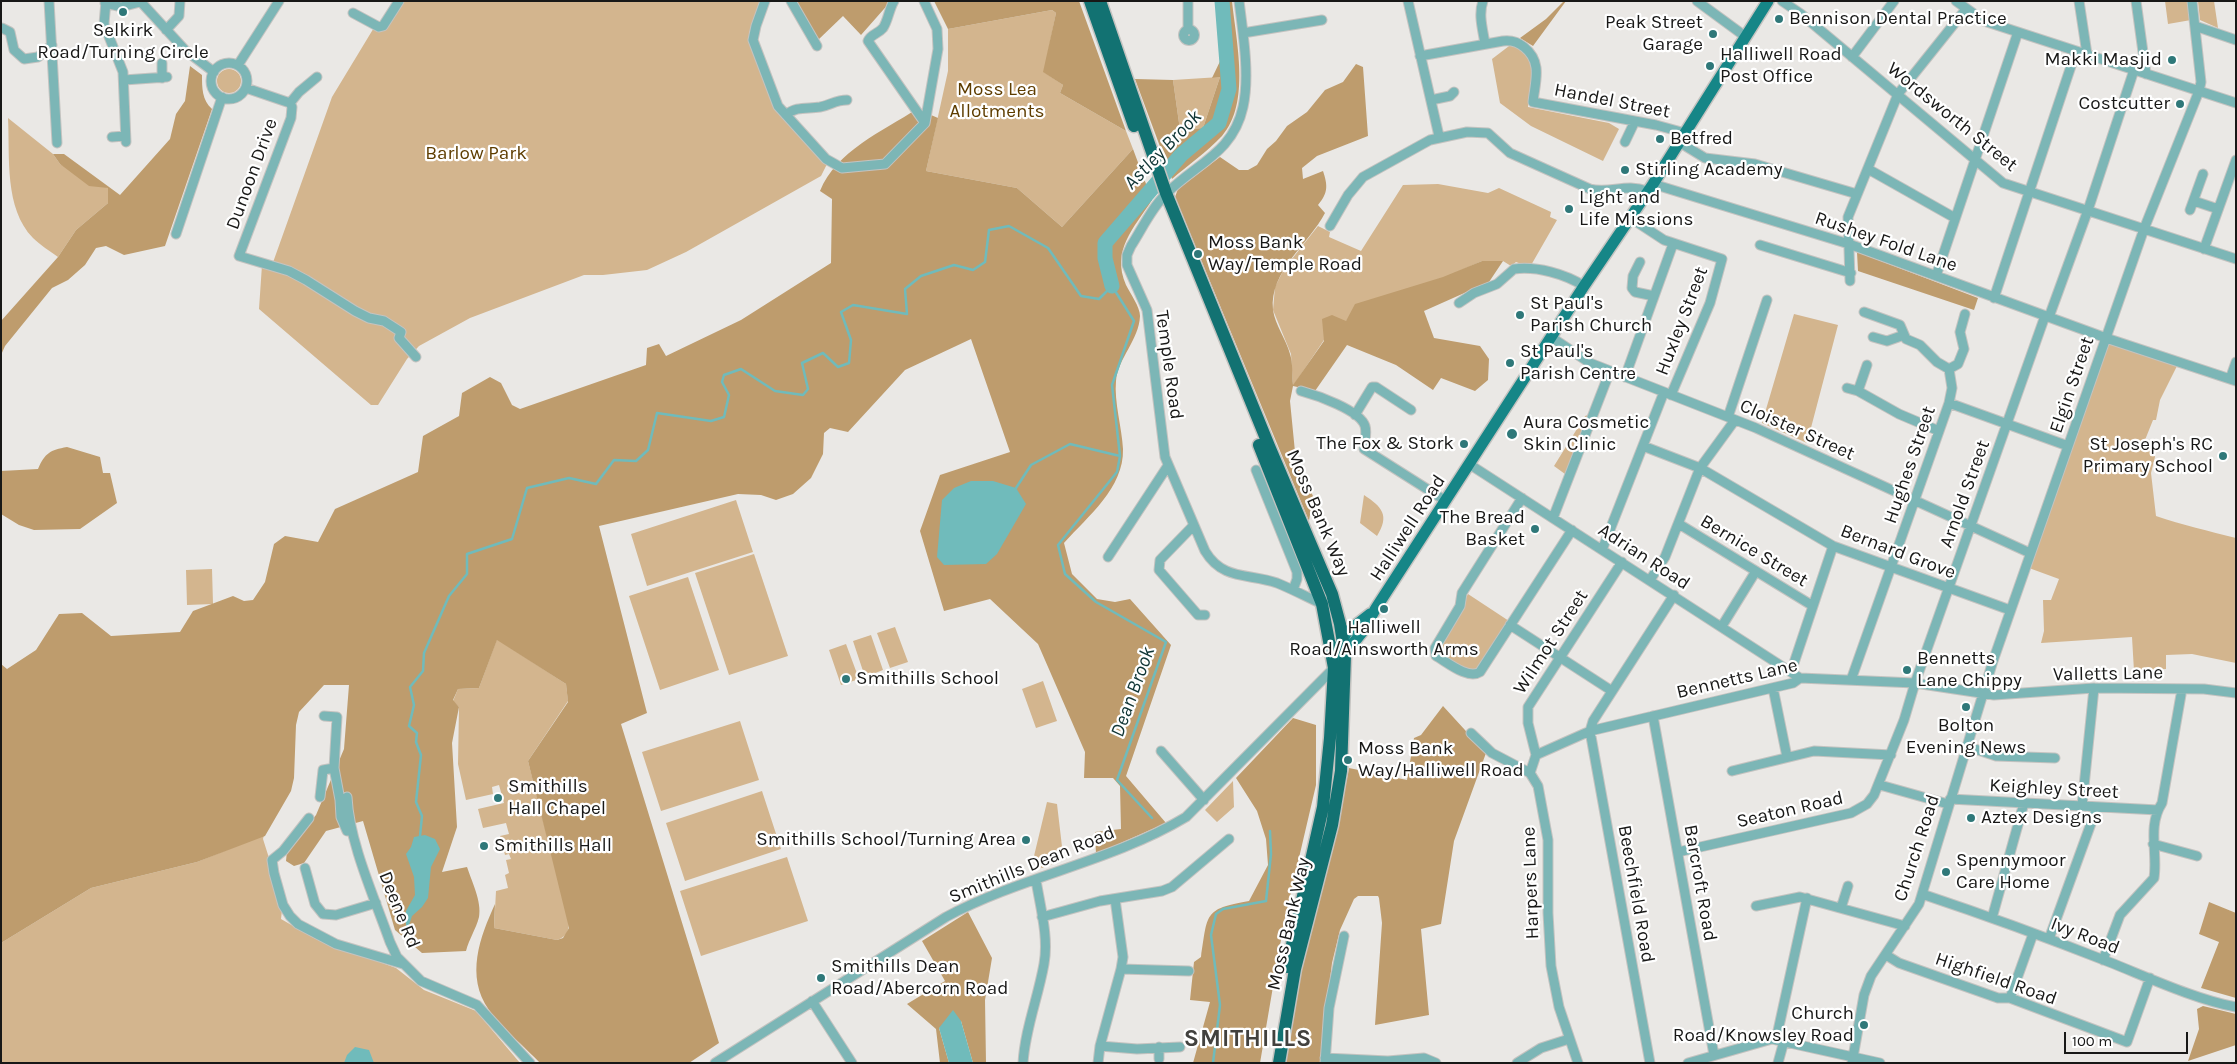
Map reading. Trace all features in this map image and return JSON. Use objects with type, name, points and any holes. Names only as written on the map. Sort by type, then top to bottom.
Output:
[{"type":"highway","name":"Moss Bank Way","points":[[1090,1],[1322,604],[1334,668],[1330,746],[1323,807],[1290,948],[1271,1063]]},
{"type":"highway","name":"Moss Bank Way","points":[[1100,1],[1164,197],[1332,594],[1345,655],[1341,762],[1337,798],[1295,969],[1279,1063]]},
{"type":"main road","name":"Halliwell Road","points":[[1334,668],[1364,631],[1376,608],[1629,217],[1650,188],[1768,1]]},
{"type":"main road","points":[[1334,668],[1342,639],[1376,608]]},
{"type":"street","points":[[49,1],[57,143]]},
{"type":"street","points":[[166,30],[180,16],[180,1]]},
{"type":"street","points":[[238,65],[279,1]]},
{"type":"street","points":[[353,13],[379,27],[383,26],[399,1]]},
{"type":"street","points":[[765,1],[753,40],[778,106],[826,159],[842,168],[885,164],[925,123],[938,49],[938,29],[924,1]]},
{"type":"street","points":[[791,1],[816,46]]},
{"type":"street","points":[[894,1],[885,25],[878,32],[871,35],[868,41],[925,123]]},
{"type":"street","points":[[1188,1],[1188,30]]},
{"type":"street","name":"Temple Road","points":[[1239,1],[1245,98],[1234,132],[1220,151],[1164,197],[1131,246],[1127,255],[1127,265],[1148,317],[1165,457],[1193,526],[1210,559],[1229,572],[1276,582],[1322,604]]},
{"type":"street","points":[[1408,1],[1439,136]]},
{"type":"street","points":[[1420,56],[1485,44],[1480,10],[1483,1]]},
{"type":"street","points":[[1697,1],[1746,38]]},
{"type":"street","name":"Wordsworth Street","points":[[1782,1],[1800,13],[2001,181],[2236,260]]},
{"type":"street","points":[[1852,56],[1894,1]]},
{"type":"street","points":[[1956,1],[1984,21],[2236,104]]},
{"type":"street","points":[[2079,1],[2087,54]]},
{"type":"street","points":[[2136,1],[2146,74]]},
{"type":"street","points":[[2192,1],[2201,82],[2199,91]]},
{"type":"street","points":[[112,137],[126,139],[124,80],[104,24],[106,2],[121,7],[140,2],[192,57],[214,72]]},
{"type":"street","points":[[1760,245],[1850,277],[1848,217],[1898,94],[1966,9]]},
{"type":"street","points":[[1242,33],[1318,24]]},
{"type":"street","points":[[2195,26],[2236,40]]},
{"type":"street","points":[[2,28],[10,32],[14,50],[24,59],[33,59],[52,46]]},
{"type":"street","points":[[1936,276],[2018,32]]},
{"type":"street","name":"Handel Street","points":[[1485,44],[1514,41],[1531,54],[1535,61],[1537,73],[1533,102],[1674,129],[1706,158],[1755,164],[1857,194]]},
{"type":"street","points":[[1994,298],[2076,51]]},
{"type":"street","points":[[124,80],[165,78],[162,63]]},
{"type":"street","points":[[226,63],[238,65],[246,75],[246,88],[236,98],[222,98],[213,89],[211,82],[214,72],[226,63]]},
{"type":"street","name":"Arnold Street","points":[[1915,683],[2007,424],[2088,210],[2134,70]]},
{"type":"street","name":"Dunoon Drive","points":[[290,103],[299,92],[317,77]]},
{"type":"street","name":"Dunoon Drive","points":[[246,88],[290,103]]},
{"type":"street","name":"Elgin Street","points":[[1982,693],[2144,229],[2199,91]]},
{"type":"street","points":[[1431,100],[1450,96],[1454,92]]},
{"type":"street","points":[[176,234],[222,98]]},
{"type":"street","points":[[786,115],[794,109],[820,107],[833,100],[847,100]]},
{"type":"street","name":"Dunoon Drive","points":[[290,103],[292,107],[291,118],[239,256],[288,271],[355,311],[369,318],[384,321],[400,332],[399,338],[416,357]]},
{"type":"street","points":[[1625,142],[1635,121]]},
{"type":"street","name":"Rushey Fold Lane","points":[[1330,226],[1348,195],[1363,177],[1439,136],[1471,131],[1488,133],[1510,153],[1590,189],[1650,188],[1849,244],[2106,338],[2233,380]]},
{"type":"street","points":[[2204,249],[2236,160]]},
{"type":"street","points":[[1868,169],[1955,218]]},
{"type":"street","points":[[2190,210],[2203,174]]},
{"type":"street","points":[[2194,201],[2218,209]]},
{"type":"street","points":[[1625,377],[1673,244],[1629,217]]},
{"type":"street","name":"Huxley Street","points":[[1602,550],[1643,446],[1710,302],[1722,260],[1673,244]]},
{"type":"street","points":[[1640,262],[1633,276],[1632,288],[1635,292],[1654,296]]},
{"type":"street","points":[[1459,303],[1474,293],[1497,284],[1514,269],[1538,270],[1566,276],[1584,286]]},
{"type":"street","points":[[1650,580],[1665,557],[1700,468],[1732,418],[1767,300]]},
{"type":"street","points":[[1864,312],[1901,321],[1906,339],[1923,347],[1941,366],[1949,369],[1958,364],[1964,349],[1960,332],[1965,314]]},
{"type":"street","points":[[1873,336],[1887,341],[1904,335]]},
{"type":"street","name":"Cloister Street","points":[[1551,337],[1590,363],[1732,418],[2030,553]]},
{"type":"street","points":[[2233,380],[2236,362]]},
{"type":"street","points":[[1858,391],[1867,365]]},
{"type":"street","name":"Hughes Street","points":[[1851,680],[1949,403],[1952,388],[1949,369]]},
{"type":"street","points":[[1553,518],[1610,371]]},
{"type":"street","points":[[1355,414],[1372,387],[1376,387],[1412,410]]},
{"type":"street","points":[[1847,388],[1858,391],[1899,414],[1939,431]]},
{"type":"street","points":[[1301,391],[1321,397],[1355,414],[1365,425],[1364,449],[1446,501]]},
{"type":"street","points":[[1949,403],[2068,446]]},
{"type":"street","name":"Bernard Grove","points":[[1643,446],[1700,468],[1833,546],[2010,610]]},
{"type":"street","name":"Adrian Road","points":[[1469,464],[1800,678]]},
{"type":"street","points":[[1109,552],[1168,467]]},
{"type":"street","points":[[1256,470],[1297,572],[1297,579],[1293,590]]},
{"type":"street","points":[[1522,498],[1462,592],[1460,606],[1435,648],[1436,656],[1468,674],[1478,674],[1572,530]]},
{"type":"street","name":"Bernice Street","points":[[1679,524],[1813,606]]},
{"type":"street","points":[[1193,526],[1160,560],[1158,565],[1159,570],[1198,615],[1205,615]]},
{"type":"street","points":[[1791,672],[1833,546]]},
{"type":"street","name":"Wilmot Street","points":[[1530,773],[1536,755],[1527,711],[1622,562]]},
{"type":"street","points":[[1722,626],[1756,571]]},
{"type":"street","points":[[1590,731],[1593,721],[1674,595]]},
{"type":"street","points":[[1510,625],[1612,691]]},
{"type":"street","name":"Smithills Dean Road","points":[[715,1063],[946,917],[976,901],[1165,830],[1186,817],[1334,668]]},
{"type":"street","name":"Bennetts Lane","points":[[1536,755],[1590,731],[1794,683],[1800,678],[1915,683],[1982,693]]},
{"type":"street","name":"Seaton Road","points":[[1678,852],[1851,813],[1867,804],[1880,785],[1915,683]]},
{"type":"street","points":[[1773,688],[1787,757]]},
{"type":"street","points":[[2082,806],[2094,688]]},
{"type":"street","name":"Valletts Lane","points":[[1982,693],[2000,695],[2094,688],[2204,689],[2236,694]]},
{"type":"street","points":[[2103,960],[2119,917],[2154,878],[2153,844],[2158,810],[2162,803],[2182,689]]},
{"type":"street","name":"Church Road","points":[[1852,1060],[1866,989],[1871,976],[1906,926],[1917,908],[1922,894],[1982,693]]},
{"type":"street","points":[[324,716],[337,717],[334,768],[341,817],[355,841]]},
{"type":"street","name":"Barcroft Road","points":[[1652,716],[1714,1055]]},
{"type":"street","name":"Beechfield Road","points":[[1590,731],[1650,1063]]},
{"type":"street","points":[[1471,733],[1492,753],[1530,773]]},
{"type":"street","points":[[1966,746],[1996,756],[2055,758]]},
{"type":"street","points":[[1161,751],[1204,800]]},
{"type":"street","points":[[1732,771],[1814,751],[1891,755]]},
{"type":"street","points":[[320,796],[323,770],[334,768]]},
{"type":"street","name":"Harpers Lane","points":[[1530,773],[1540,792],[1546,824],[1549,860],[1550,966],[1554,988],[1578,1063]]},
{"type":"street","name":"Keighley Street","points":[[1880,785],[1949,802],[2024,803],[2158,810]]},
{"type":"street","name":"Deene Rd","points":[[347,797],[348,818],[393,951],[403,964],[427,985],[477,1006],[530,1063]]},
{"type":"street","points":[[1992,918],[2024,803]]},
{"type":"street","points":[[2049,939],[2097,807]]},
{"type":"street","points":[[309,818],[283,851],[273,854],[271,864],[283,905],[290,916],[298,924],[336,944],[403,964]]},
{"type":"street","points":[[1042,917],[1100,901],[1162,891],[1172,887],[1216,855],[1229,839]]},
{"type":"street","points":[[2153,844],[2197,856]]},
{"type":"street","points":[[305,868],[315,904],[323,914],[336,916],[376,903]]},
{"type":"street","points":[[1023,1063],[1026,1034],[1044,963],[1045,946],[1036,880]]},
{"type":"street","points":[[1841,908],[1848,886]]},
{"type":"street","name":"Ivy Road","points":[[1922,894],[1992,918],[2216,1002],[2236,1007]]},
{"type":"street","points":[[1756,906],[1797,896],[1906,926]]},
{"type":"street","points":[[1778,1063],[1780,1041],[1807,898]]},
{"type":"street","points":[[1098,1063],[1100,1046],[1122,969],[1115,899]]},
{"type":"street","points":[[2010,998],[2033,934]]},
{"type":"street","points":[[1344,936],[1345,950],[1329,1008],[1325,1060],[1387,1062],[1424,1058],[1436,1063]]},
{"type":"street","name":"Highfield Road","points":[[1886,955],[1899,963],[1998,998],[2010,998],[2128,1042],[2150,978]]},
{"type":"street","points":[[1122,969],[1188,971]]},
{"type":"street","points":[[812,1001],[852,1063]]},
{"type":"street","points":[[1517,1063],[1541,1048],[1569,1039]]},
{"type":"street","points":[[1688,1063],[1769,1040],[1780,1041],[1852,1060],[1880,1063]]},
{"type":"street","points":[[1100,1046],[1137,1050],[1180,1047]]},
{"type":"street","points":[[1159,1048],[1159,1059]]},
{"type":"green space","name":"Barlow Park","points":[[399,1],[762,1],[749,33],[749,43],[765,68],[778,106],[827,164],[821,176],[686,252],[647,270],[603,275],[584,275],[470,318],[419,346],[407,359],[378,405],[371,405],[259,309],[262,265],[271,268],[332,97],[375,26],[379,27]]},
{"type":"green space","points":[[2165,1],[2189,1],[2191,20],[2168,24]]},
{"type":"green space","points":[[2198,1],[2214,1],[2218,28],[2200,20]]},
{"type":"green space","name":"Moss Lea Allotments","points":[[1052,10],[1056,13],[1044,72],[1063,85],[1060,93],[1126,131],[1133,149],[1062,227],[1017,188],[926,171],[948,71],[948,29]]},
{"type":"green space","points":[[1513,43],[1532,66],[1533,72],[1528,107],[1609,123],[1619,129],[1603,161],[1531,126],[1500,103],[1492,59]]},
{"type":"green space","points":[[224,69],[234,69],[241,76],[241,86],[234,93],[224,93],[217,86],[217,76]]},
{"type":"green space","points":[[1220,77],[1203,128],[1180,130],[1173,80]]},
{"type":"green space","points":[[8,118],[53,154],[60,164],[108,188],[108,203],[76,230],[58,257],[33,238],[17,212],[10,181]]},
{"type":"green space","points":[[1438,184],[1488,193],[1499,188],[1551,212],[1550,217],[1557,220],[1530,267],[1516,262],[1511,266],[1503,261],[1482,261],[1346,321],[1324,340],[1293,386],[1291,354],[1273,310],[1275,287],[1284,269],[1318,226],[1330,232],[1329,237],[1361,251],[1403,185]]},
{"type":"green space","points":[[1794,314],[1838,325],[1807,443],[1762,423]]},
{"type":"green space","points":[[2106,338],[2179,362],[2160,400],[2156,420],[2153,420],[2145,440],[2151,442],[2155,457],[2151,473],[2156,516],[2236,538],[2236,663],[2192,654],[2166,655],[2166,669],[2134,671],[2132,637],[2041,643],[2044,631],[2043,600],[2051,600],[2059,579],[2029,568]]},
{"type":"green space","points":[[1588,415],[1565,474],[1554,466],[1585,416]]},
{"type":"green space","points":[[1364,495],[1382,512],[1383,522],[1377,536],[1360,523]]},
{"type":"green space","points":[[736,500],[753,552],[647,586],[631,534]]},
{"type":"green space","points":[[754,554],[788,656],[729,675],[695,573]]},
{"type":"green space","points":[[212,569],[213,604],[187,605],[186,570]]},
{"type":"green space","points":[[688,577],[719,670],[660,690],[629,596]]},
{"type":"green space","points":[[1468,594],[1509,621],[1475,673],[1440,656],[1439,648]]},
{"type":"green space","points":[[895,627],[908,662],[890,668],[877,633]]},
{"type":"green space","points":[[871,635],[883,670],[865,677],[853,641]]},
{"type":"green space","points":[[497,639],[566,684],[568,701],[528,761],[569,922],[566,934],[557,940],[494,928],[496,891],[508,888],[505,875],[509,873],[506,860],[511,859],[509,854],[505,855],[500,836],[509,834],[506,823],[483,828],[478,809],[504,803],[499,785],[492,787],[493,794],[466,800],[458,764],[459,707],[453,701],[458,689],[479,688]]},
{"type":"green space","points":[[846,644],[859,679],[841,685],[829,650]]},
{"type":"green space","points":[[1043,681],[1057,721],[1036,728],[1022,689]]},
{"type":"green space","points":[[740,721],[759,780],[661,811],[642,752]]},
{"type":"green space","points":[[1233,781],[1234,807],[1217,822],[1205,810]]},
{"type":"green space","points":[[762,791],[781,849],[685,881],[666,823]]},
{"type":"green space","points":[[1047,802],[1057,804],[1063,855],[1057,862],[1042,868],[1038,866],[1034,856]]},
{"type":"green space","points":[[264,835],[263,839],[269,858],[268,865],[282,910],[281,919],[314,938],[396,968],[424,990],[476,1011],[520,1063],[1,1063],[1,943],[91,888],[197,862]]},
{"type":"green space","points":[[787,857],[808,921],[701,956],[680,891]]},
{"type":"shaded area","points":[[793,1],[891,1],[861,35],[843,16],[818,40]]},
{"type":"shaded area","points":[[934,1],[1079,1],[1126,131],[1060,93],[1063,85],[1043,72],[1056,13],[1052,10],[948,29]]},
{"type":"shaded area","points":[[1219,1],[1232,1],[1239,71],[1236,107],[1231,122],[1222,136],[1172,179],[1135,79],[1173,80],[1180,130],[1203,128],[1220,77],[1212,78],[1223,55]]},
{"type":"shaded area","points":[[1566,1],[1533,46],[1520,38],[1546,19]]},
{"type":"shaded area","points":[[1356,64],[1363,67],[1368,136],[1317,156],[1302,168],[1303,179],[1323,171],[1326,189],[1324,197],[1318,205],[1325,213],[1283,270],[1273,296],[1274,316],[1291,358],[1293,385],[1324,341],[1322,319],[1332,315],[1346,321],[1355,304],[1443,277],[1482,261],[1503,261],[1489,282],[1424,311],[1434,338],[1480,346],[1489,359],[1488,380],[1475,391],[1441,378],[1433,390],[1396,365],[1347,345],[1315,391],[1293,386],[1290,401],[1296,462],[1313,496],[1309,521],[1175,197],[1178,189],[1220,157],[1239,170],[1248,170],[1257,165],[1267,149],[1276,141],[1287,126],[1307,112],[1325,90],[1343,82]]},
{"type":"shaded area","points":[[190,66],[202,75],[204,98],[212,109],[165,246],[124,255],[106,246],[96,248],[85,265],[68,280],[52,288],[5,346],[1,355],[1,321],[58,257],[76,230],[108,203],[108,188],[89,186],[60,164],[53,154],[64,154],[120,195],[170,139],[176,114],[185,101]]},
{"type":"shaded area","points":[[917,109],[938,118],[926,171],[1017,188],[1062,227],[1133,149],[1152,200],[1132,230],[1123,250],[1121,261],[1126,285],[1140,312],[1139,325],[1120,365],[1116,381],[1116,398],[1123,449],[1122,463],[1118,476],[1103,501],[1064,543],[1072,574],[1097,599],[1115,602],[1130,599],[1171,645],[1126,776],[1166,823],[1096,854],[1095,832],[1121,829],[1120,786],[1113,778],[1084,778],[1085,752],[1038,644],[990,599],[944,611],[920,531],[940,475],[1010,452],[971,339],[905,370],[848,432],[830,428],[824,433],[823,454],[811,478],[793,494],[776,500],[761,495],[738,494],[599,526],[647,713],[621,724],[719,1043],[689,1063],[540,1063],[500,1023],[489,1010],[482,997],[476,970],[477,957],[484,930],[495,904],[494,928],[557,940],[563,938],[569,928],[528,761],[568,702],[566,684],[497,640],[479,688],[458,689],[453,700],[459,707],[452,743],[457,827],[442,872],[467,867],[476,892],[480,911],[479,917],[466,951],[422,953],[395,930],[363,821],[326,831],[304,863],[294,866],[286,861],[287,851],[316,815],[344,749],[349,685],[324,685],[299,712],[296,725],[294,778],[291,791],[265,836],[197,862],[91,888],[1,943],[1,664],[7,669],[36,650],[59,614],[82,613],[111,636],[180,632],[193,611],[233,596],[244,601],[253,600],[265,582],[274,544],[285,536],[318,542],[335,509],[418,472],[423,436],[459,416],[462,393],[490,377],[501,383],[512,405],[520,409],[646,365],[647,348],[659,344],[666,356],[741,320],[831,263],[832,199],[820,191],[827,177],[837,164],[862,143]]},
{"type":"shaded area","points":[[1857,252],[1978,298],[1974,310],[1858,271]]},
{"type":"shaded area","points":[[67,447],[100,457],[103,473],[110,473],[117,503],[80,529],[34,530],[19,525],[1,514],[1,471],[38,469],[43,459],[49,453],[56,449]]},
{"type":"shaded area","points":[[1443,706],[1486,753],[1454,841],[1441,924],[1421,929],[1429,1015],[1375,1025],[1382,923],[1379,898],[1378,896],[1358,896],[1354,899],[1340,930],[1332,963],[1320,1063],[1286,1063],[1302,958],[1333,849],[1349,768],[1407,780],[1414,738],[1421,735]]},
{"type":"shaded area","points":[[1293,718],[1316,725],[1316,785],[1284,922],[1260,1063],[1193,1063],[1210,1002],[1190,1000],[1194,962],[1201,957],[1207,922],[1215,911],[1223,907],[1249,901],[1268,865],[1266,839],[1257,811],[1236,778]]},
{"type":"shaded area","points":[[2209,902],[2236,913],[2236,998],[2201,988],[2219,942],[2199,934]]},
{"type":"shaded area","points":[[968,912],[992,958],[985,1000],[986,1063],[973,1063],[961,1021],[939,1028],[949,1063],[940,1063],[936,1029],[907,1004],[945,981],[922,941]]},
{"type":"shaded area","points":[[2203,1006],[2236,1014],[2236,1045],[2188,1061],[2199,1029],[2197,1009]]},
{"type":"water","points":[[971,481],[993,481],[1016,488],[1026,504],[997,554],[986,564],[944,565],[937,557],[942,500],[954,488]]},
{"type":"water","points":[[425,835],[435,839],[440,849],[431,867],[428,898],[412,916],[406,934],[406,911],[415,895],[414,877],[406,854],[411,847],[414,837]]},
{"type":"water","points":[[953,1010],[961,1021],[973,1063],[949,1063],[939,1028]]},
{"type":"water","points":[[355,1047],[369,1050],[374,1063],[344,1063],[347,1055]]},
{"type":"waterway","name":"Astley Brook","points":[[1112,286],[1105,258],[1105,243],[1181,155],[1219,123],[1229,89],[1222,1]]},
{"type":"waterway","points":[[420,836],[422,816],[416,802],[421,755],[416,742],[417,733],[409,726],[414,705],[410,687],[423,671],[424,653],[449,596],[467,574],[467,554],[512,539],[527,488],[569,478],[596,484],[614,460],[636,461],[648,450],[657,413],[711,421],[724,417],[729,395],[722,382],[724,375],[741,369],[775,391],[803,395],[808,389],[802,363],[823,353],[838,367],[849,363],[851,340],[841,312],[853,305],[907,314],[905,289],[921,276],[954,265],[973,270],[985,262],[989,230],[1009,226],[1048,248],[1081,296],[1099,299],[1112,286],[1134,321],[1112,385],[1120,456],[1117,472],[1058,545],[1065,574],[1096,602],[1166,642],[1117,780],[1152,818]]},
{"type":"waterway","points":[[1016,488],[1031,465],[1070,444],[1120,456]]},
{"type":"waterway","name":"Dean Brook","points":[[1213,1063],[1220,1005],[1211,935],[1216,914],[1223,909],[1266,901],[1271,854],[1270,831]]},
{"type":"place","name":"Selkirk Road/Turning Circle","points":[[123,12]]},
{"type":"place","name":"Bennison Dental Practice","points":[[1779,19]]},
{"type":"place","name":"Peak Street Garage","points":[[1713,34]]},
{"type":"place","name":"Makki Masjid","points":[[2172,60]]},
{"type":"place","name":"Halliwell Road Post Office","points":[[1710,66]]},
{"type":"place","name":"Costcutter","points":[[2180,104]]},
{"type":"place","name":"Betfred","points":[[1660,139]]},
{"type":"place","name":"Stirling Academy","points":[[1625,170]]},
{"type":"place","name":"Light and Life Missions","points":[[1569,209]]},
{"type":"place","name":"Moss Bank Way/Temple Road","points":[[1198,254]]},
{"type":"place","name":"St Paul's Parish Church","points":[[1520,315]]},
{"type":"place","name":"St Paul's Parish Centre","points":[[1510,363]]},
{"type":"place","name":"Aura Cosmetic Skin Clinic","points":[[1512,434]]},
{"type":"place","name":"The Fox & Stork","points":[[1464,444]]},
{"type":"place","name":"St Joseph's RC Primary School","points":[[2223,456]]},
{"type":"place","name":"The Bread Basket","points":[[1535,529]]},
{"type":"place","name":"Halliwell Road/Ainsworth Arms","points":[[1384,609]]},
{"type":"place","name":"Bennetts Lane Chippy","points":[[1907,670]]},
{"type":"place","name":"Smithills School","points":[[846,679]]},
{"type":"place","name":"Bolton Evening News","points":[[1966,707]]},
{"type":"place","name":"Moss Bank Way/Halliwell Road","points":[[1348,760]]},
{"type":"place","name":"Smithills Hall Chapel","points":[[498,798]]},
{"type":"place","name":"Aztex Designs","points":[[1971,818]]},
{"type":"place","name":"Smithills School/Turning Area","points":[[1026,840]]},
{"type":"place","name":"Smithills Hall","points":[[484,846]]},
{"type":"place","name":"Spennymoor Care Home","points":[[1946,872]]},
{"type":"place","name":"Smithills Dean Road/Abercorn Road","points":[[821,978]]},
{"type":"place","name":"Church Road/Knowsley Road","points":[[1864,1025]]},
{"type":"district","name":"SMITHILLS","points":[[1248,1039]]}]
